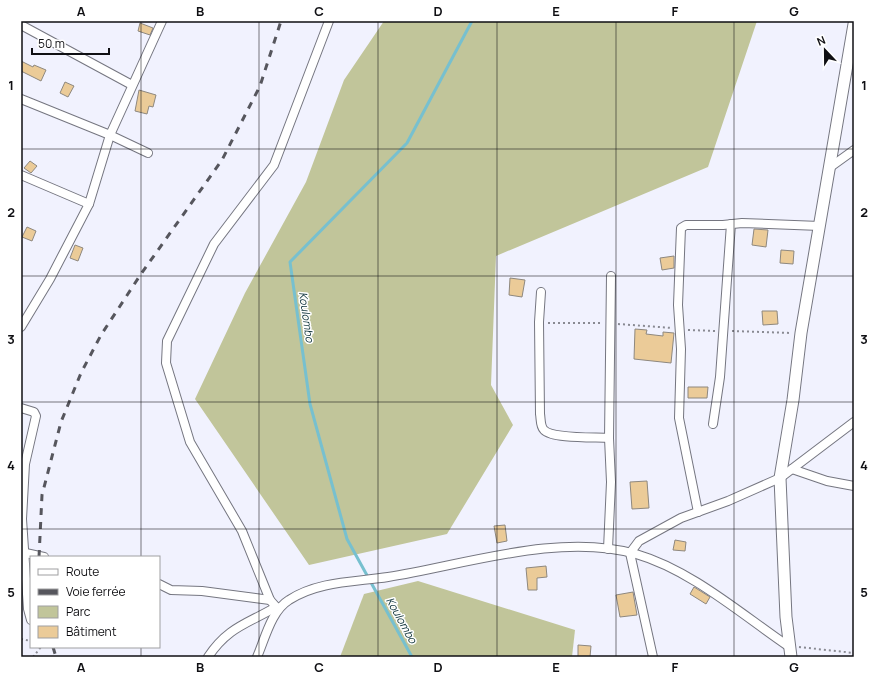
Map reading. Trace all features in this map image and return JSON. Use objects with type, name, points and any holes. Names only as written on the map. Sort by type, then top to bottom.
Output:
[{"type":"street","points":[[21,327],[50,279],[89,204],[110,135],[162,21]]},
{"type":"street","points":[[277,608],[270,600],[242,530],[190,442],[166,363],[167,342],[214,244],[274,165],[329,21]]},
{"type":"street","points":[[790,657],[788,646],[780,478],[793,400],[801,333],[854,24]]},
{"type":"street","points":[[21,25],[132,85]]},
{"type":"street","points":[[21,99],[110,135],[148,154]]},
{"type":"street","points":[[829,168],[854,150]]},
{"type":"street","points":[[21,175],[89,204]]},
{"type":"street","points":[[698,512],[679,418],[680,329],[678,305],[682,227],[686,225],[742,223],[820,226]]},
{"type":"street","points":[[713,424],[719,383],[731,224]]},
{"type":"street","points":[[608,549],[611,482],[609,438],[612,324],[611,276]]},
{"type":"street","points":[[541,292],[539,322],[540,414],[542,428],[545,431],[559,435],[609,438]]},
{"type":"street","points":[[21,408],[34,412],[36,416],[25,464],[22,519],[22,552],[30,616]]},
{"type":"street","points":[[630,553],[640,541],[653,532],[681,518],[780,478],[854,422]]},
{"type":"street","points":[[792,469],[827,481],[854,486]]},
{"type":"street","points":[[208,657],[217,643],[240,625],[277,608],[288,600],[304,592],[340,583],[388,577],[471,560],[540,550],[586,547],[630,553],[680,573],[788,646]]},
{"type":"street","points":[[22,552],[40,556]]},
{"type":"street","points":[[630,553],[653,657]]},
{"type":"street","points":[[160,584],[171,590]]},
{"type":"street","points":[[160,590],[202,591],[270,600]]},
{"type":"street","points":[[257,657],[277,608]]},
{"type":"path","points":[[539,322],[612,324],[723,331],[801,333]]},
{"type":"path","points":[[788,646],[854,654]]},
{"type":"path","points":[[33,657],[40,648]]},
{"type":"green space","points":[[384,21],[757,21],[708,167],[496,256],[491,385],[513,425],[447,534],[309,565],[195,399],[245,293],[306,182],[344,80]]},
{"type":"green space","points":[[418,581],[575,630],[572,657],[340,657],[364,594]]},
{"type":"building","points":[[140,23],[153,28],[150,35],[138,31]]},
{"type":"building","points":[[21,61],[33,67],[34,65],[46,70],[41,81],[21,71]]},
{"type":"building","points":[[65,82],[74,86],[68,97],[60,93]]},
{"type":"building","points":[[139,90],[156,95],[153,107],[149,106],[147,114],[135,111]]},
{"type":"building","points":[[30,161],[37,166],[31,173],[24,168]]},
{"type":"building","points":[[27,227],[36,231],[32,241],[22,237]]},
{"type":"building","points":[[754,229],[768,230],[766,247],[752,245]]},
{"type":"building","points":[[75,245],[83,248],[78,261],[70,258]]},
{"type":"building","points":[[781,250],[794,251],[793,264],[780,263]]},
{"type":"building","points":[[674,256],[674,268],[662,270],[660,258]]},
{"type":"building","points":[[510,278],[525,280],[522,297],[509,295]]},
{"type":"building","points":[[762,311],[777,311],[778,324],[763,325]]},
{"type":"building","points":[[635,329],[647,330],[646,334],[663,336],[663,332],[674,333],[671,363],[634,359]]},
{"type":"building","points":[[688,387],[708,387],[707,398],[688,398]]},
{"type":"building","points":[[647,481],[649,508],[632,509],[630,482]]},
{"type":"building","points":[[505,525],[507,541],[497,543],[494,526]]},
{"type":"building","points":[[675,540],[686,542],[685,551],[673,550]]},
{"type":"building","points":[[546,566],[547,577],[537,578],[537,590],[528,590],[526,568]]},
{"type":"building","points":[[694,587],[710,597],[706,604],[690,594]]},
{"type":"building","points":[[633,592],[637,615],[620,617],[616,595]]},
{"type":"building","points":[[578,645],[591,646],[590,657],[578,657]]},
{"type":"waterway","name":"Koulombo","points":[[412,657],[347,539],[310,404],[290,262],[407,143],[472,21]]},
{"type":"railway","points":[[39,556],[42,495],[61,422],[81,373],[101,335],[141,274],[222,160],[260,86],[281,21]]},
{"type":"railway","points":[[53,648],[56,657]]}]
